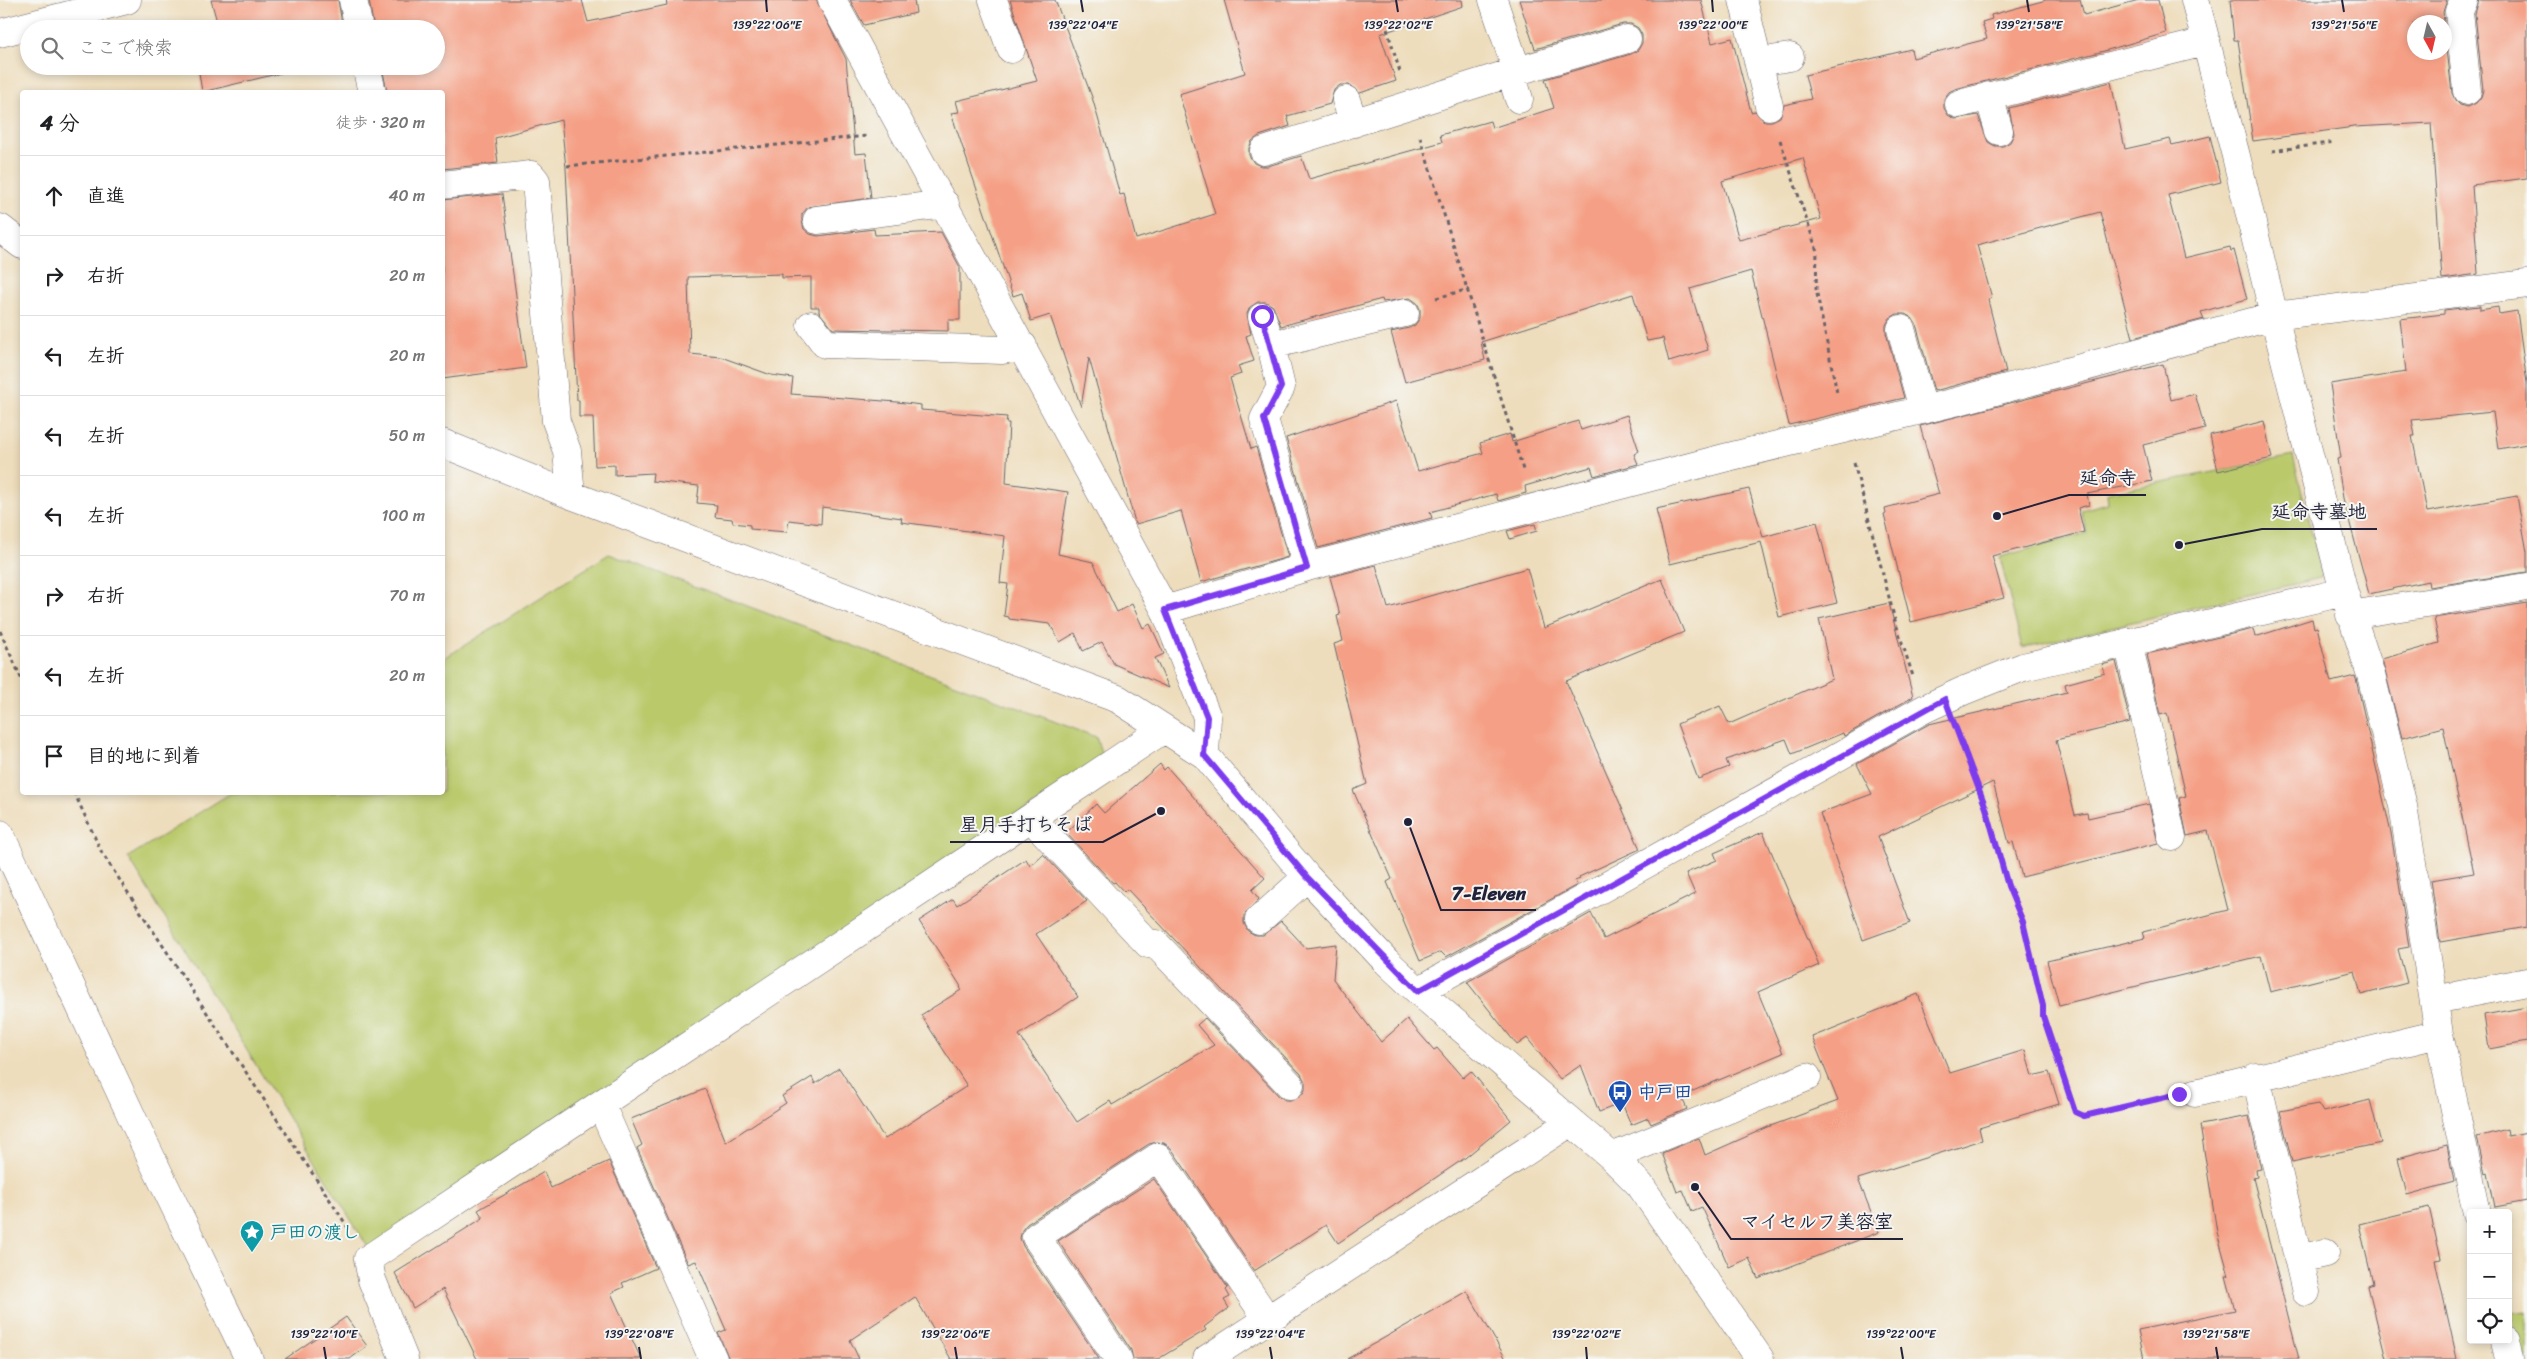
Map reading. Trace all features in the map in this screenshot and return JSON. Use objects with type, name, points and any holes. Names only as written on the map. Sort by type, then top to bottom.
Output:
[{"type":"street","points":[[31,20],[57,9],[127,0]]},
{"type":"street","points":[[353,0],[357,20]]},
{"type":"street","points":[[832,0],[1023,346],[1165,610],[1207,717],[1204,755]]},
{"type":"street","points":[[993,0],[1011,49]]},
{"type":"street","points":[[1493,0],[1515,81]]},
{"type":"street","points":[[1742,0],[1769,106]]},
{"type":"street","points":[[2195,0],[2236,156],[2274,316],[2347,603],[2370,675],[2402,806],[2438,1034],[2476,1209]]},
{"type":"street","points":[[2464,0],[2459,11],[2467,91]]},
{"type":"street","points":[[0,33],[20,25]]},
{"type":"street","points":[[1264,151],[1350,112],[1410,106],[1515,81],[1627,39]]},
{"type":"street","points":[[1959,104],[2206,42]]},
{"type":"street","points":[[1759,62],[1790,56]]},
{"type":"street","points":[[368,75],[372,90]]},
{"type":"street","points":[[1989,96],[2000,131]]},
{"type":"street","points":[[445,185],[531,175],[536,181],[556,421],[567,451],[571,495]]},
{"type":"street","points":[[817,220],[945,204]]},
{"type":"street","points":[[0,228],[20,243]]},
{"type":"street","points":[[1165,610],[1307,568],[2274,316],[2527,284]]},
{"type":"street","points":[[1271,345],[1405,313]]},
{"type":"street","points":[[1262,316],[1281,387],[1264,419],[1307,568]]},
{"type":"street","points":[[811,325],[825,344],[1002,350],[1023,346]]},
{"type":"street","points":[[1901,329],[1923,409]]},
{"type":"street","points":[[445,444],[571,495],[1118,699],[1204,755],[1307,877],[1418,991],[1612,1157],[1640,1185],[1760,1359]]},
{"type":"street","points":[[1418,991],[1945,699],[2023,667],[2128,642],[2347,603],[2527,587]]},
{"type":"street","points":[[2128,642],[2172,837]]},
{"type":"street","points":[[404,1359],[372,1280],[368,1259],[1164,729]]},
{"type":"street","points":[[1030,818],[1148,944],[1156,944],[1290,1085]]},
{"type":"street","points":[[0,834],[144,1143],[249,1359]]},
{"type":"street","points":[[1260,920],[1307,877]]},
{"type":"street","points":[[2434,1000],[2527,982]]},
{"type":"street","points":[[2195,1093],[2438,1034]]},
{"type":"street","points":[[1612,1157],[1807,1077]]},
{"type":"street","points":[[2256,1078],[2306,1292]]},
{"type":"street","points":[[601,1105],[713,1359]]},
{"type":"street","points":[[1207,1359],[1570,1122]]},
{"type":"street","points":[[1118,1359],[1036,1237],[1158,1157],[1268,1320]]},
{"type":"street","points":[[2298,1259],[2325,1254]]},
{"type":"street","points":[[2506,1344],[2509,1359]]},
{"type":"path","points":[[1387,29],[1469,289],[1535,508]]},
{"type":"path","points":[[536,181],[545,168],[905,132]]},
{"type":"path","points":[[2236,156],[2335,142]]},
{"type":"path","points":[[0,631],[20,676]]},
{"type":"path","points":[[1945,699],[1986,808],[2008,886],[2023,922],[2043,1006],[2043,1016],[2075,1112],[2084,1116],[2195,1093]]},
{"type":"path","points":[[75,795],[102,853],[368,1259]]},
{"type":"green space","points":[[2293,456],[2322,575],[2320,578],[2022,648],[2000,557],[2087,533],[2081,510],[2108,503],[2107,493]]},
{"type":"green space","points":[[609,554],[1096,737],[1103,758],[372,1254],[128,857],[228,795],[445,795],[445,658]]},
{"type":"green space","points":[[2527,1311],[2527,1359],[2521,1359],[2512,1321],[2512,1313]]},
{"type":"building","points":[[211,0],[338,0],[341,20],[217,20]]},
{"type":"building","points":[[369,0],[582,0],[588,22],[667,5],[666,0],[816,0],[846,59],[855,154],[866,153],[871,198],[808,207],[802,214],[804,229],[810,234],[818,236],[874,229],[875,235],[941,232],[960,267],[960,320],[948,320],[948,331],[833,329],[819,312],[819,307],[811,307],[811,277],[782,278],[782,274],[688,277],[690,354],[721,357],[771,375],[793,378],[791,394],[897,402],[921,405],[921,410],[1007,417],[1006,423],[1009,423],[1006,483],[1068,492],[1058,554],[1093,562],[1117,612],[1132,604],[1143,628],[1150,624],[1164,654],[1155,658],[1169,688],[1114,664],[1102,642],[1083,651],[1075,633],[1060,642],[1050,624],[1009,619],[1009,617],[1004,616],[1008,584],[1000,583],[1005,536],[901,522],[902,518],[822,507],[821,524],[789,520],[787,532],[750,529],[750,525],[733,523],[732,519],[715,517],[717,505],[697,503],[699,486],[652,481],[653,473],[615,475],[615,465],[595,466],[593,417],[579,417],[579,400],[577,400],[566,168],[561,120],[495,138],[498,163],[445,169],[445,90],[387,90],[384,75],[445,75],[445,20],[372,20]]},
{"type":"building","points":[[850,0],[914,0],[916,13],[864,25]]},
{"type":"building","points":[[1010,0],[1055,0],[1092,97],[1120,195],[1124,194],[1136,239],[1215,214],[1179,94],[1245,73],[1224,0],[1462,0],[1463,6],[1380,34],[1396,81],[1360,93],[1349,85],[1340,85],[1334,90],[1330,104],[1287,116],[1290,126],[1259,136],[1252,141],[1249,155],[1254,163],[1268,166],[1301,156],[1309,179],[1442,142],[1440,135],[1490,121],[1492,128],[1554,108],[1545,79],[1631,54],[1638,50],[1642,43],[1642,35],[1638,28],[1631,24],[1623,24],[1535,49],[1519,0],[1701,0],[1712,43],[1732,38],[1751,112],[1755,111],[1764,121],[1772,121],[1780,117],[1784,105],[1811,99],[1805,75],[1911,49],[1913,58],[1987,39],[1982,22],[1992,19],[1991,15],[2046,0],[2080,0],[2084,15],[2139,0],[2158,0],[2166,33],[1955,89],[1949,92],[1944,99],[1944,108],[1948,115],[1955,119],[1978,115],[1988,142],[1995,146],[2003,146],[2010,142],[2014,134],[2009,108],[2111,82],[2125,149],[2170,139],[2172,145],[2210,136],[2221,182],[2168,195],[2184,258],[2230,247],[2231,251],[2234,250],[2247,299],[2201,312],[2204,319],[2133,338],[2100,212],[1977,245],[1992,298],[1988,300],[2006,372],[1934,391],[1916,324],[1912,318],[1905,314],[1897,314],[1890,318],[1886,325],[1886,333],[1904,398],[1789,425],[1751,271],[1690,289],[1708,350],[1669,362],[1663,338],[1647,341],[1633,294],[1481,342],[1485,360],[1405,382],[1391,332],[1409,328],[1415,325],[1420,318],[1420,309],[1417,303],[1410,298],[1383,302],[1382,299],[1281,326],[1273,306],[1266,302],[1258,302],[1250,307],[1247,314],[1251,334],[1246,336],[1254,361],[1238,366],[1241,374],[1230,378],[1251,449],[1256,447],[1288,557],[1201,582],[1181,511],[1136,524],[1135,522],[1089,358],[1081,407],[1050,315],[1031,321],[1022,293],[1013,296],[951,113],[959,112],[956,101],[1037,81]],"holes":[[[1803,158],[1821,219],[1739,240],[1722,181]]]},
{"type":"building","points":[[2230,0],[2447,0],[2443,15],[2407,15],[2407,60],[2448,60],[2452,93],[2460,105],[2468,107],[2476,103],[2481,97],[2483,90],[2475,14],[2479,0],[2527,0],[2527,178],[2472,185],[2478,274],[2442,279],[2431,123],[2354,127],[2253,141],[2238,40],[2234,40]]},
{"type":"building","points":[[199,75],[273,75],[210,90],[202,90]]},
{"type":"building","points":[[502,194],[526,368],[445,379],[445,200]]},
{"type":"building","points":[[2480,306],[2480,310],[2498,307],[2499,314],[2517,311],[2527,383],[2527,444],[2498,449],[2493,412],[2412,420],[2415,436],[2412,436],[2427,512],[2517,496],[2527,552],[2527,572],[2429,587],[2428,581],[2369,594],[2343,498],[2337,459],[2341,458],[2330,384],[2406,372],[2400,319],[2444,314],[2444,310]]},
{"type":"building","points":[[2163,364],[2171,400],[2195,394],[2205,429],[2143,445],[2152,481],[2087,494],[2089,505],[2078,508],[2084,532],[1992,556],[2004,598],[1911,622],[1884,514],[1886,513],[1885,508],[1939,494],[1920,426]]},
{"type":"building","points":[[1396,401],[1418,471],[1483,453],[1480,443],[1510,434],[1512,442],[1578,421],[1581,430],[1627,415],[1639,451],[1634,454],[1638,464],[1594,476],[1591,467],[1525,486],[1526,493],[1498,501],[1496,494],[1430,512],[1432,518],[1318,548],[1286,438]]},
{"type":"building","points":[[2264,421],[2272,458],[2218,471],[2210,435]]},
{"type":"building","points":[[1749,489],[1763,537],[1817,522],[1837,603],[1779,617],[1761,542],[1670,564],[1656,509]]},
{"type":"building","points":[[1535,524],[1537,531],[1510,539],[1507,531]]},
{"type":"building","points":[[1376,565],[1388,608],[1527,568],[1544,628],[1662,579],[1684,632],[1566,681],[1640,849],[1579,877],[1580,879],[1575,881],[1577,885],[1446,957],[1441,952],[1420,961],[1387,882],[1392,879],[1353,790],[1367,784],[1334,644],[1343,641],[1337,616],[1340,615],[1330,577]]},
{"type":"building","points":[[1889,603],[1913,697],[1844,736],[1843,733],[1792,754],[1786,739],[1726,760],[1729,767],[1698,779],[1677,724],[1720,706],[1729,724],[1832,679],[1819,619]]},
{"type":"building","points":[[2527,603],[2527,927],[2440,942],[2431,880],[2474,873],[2443,727],[2402,738],[2382,659],[2439,643],[2434,618]]},
{"type":"building","points":[[2312,619],[2314,628],[2317,627],[2331,682],[2355,676],[2356,679],[2391,833],[2409,947],[2398,949],[2407,983],[2361,995],[2355,971],[2270,992],[2261,956],[2059,1005],[2047,961],[2145,938],[2143,932],[2228,910],[2208,831],[2187,836],[2179,798],[2186,796],[2167,713],[2160,715],[2147,654],[2253,629],[2255,637]]},
{"type":"building","points":[[2116,661],[2130,722],[2056,740],[2075,815],[2087,813],[2088,818],[2149,804],[2158,843],[2022,877],[2013,842],[2009,843],[1993,782],[1878,837],[1910,923],[1863,940],[1820,813],[1872,794],[1857,764],[1929,724],[2067,692],[2065,684],[2105,673],[2102,665]]},
{"type":"building","points":[[1160,764],[1164,770],[1167,767],[1265,878],[1252,890],[1259,899],[1244,915],[1244,923],[1248,931],[1255,935],[1263,935],[1281,921],[1306,948],[1336,944],[1333,979],[1381,1042],[1407,1019],[1434,1050],[1437,1048],[1463,1078],[1471,1071],[1511,1120],[1465,1158],[1338,1243],[1326,1225],[1254,1271],[1171,1148],[1164,1143],[1149,1144],[1027,1224],[1022,1230],[1020,1238],[1023,1246],[1099,1359],[951,1359],[915,1297],[850,1340],[859,1359],[729,1359],[718,1333],[726,1330],[696,1261],[688,1264],[637,1148],[642,1145],[631,1119],[705,1089],[726,1142],[786,1103],[782,1096],[812,1077],[815,1084],[839,1068],[885,1139],[967,1086],[921,1015],[961,990],[960,985],[919,921],[953,899],[957,905],[1026,859],[1030,866],[1043,854],[1087,901],[1036,934],[1078,997],[1019,1035],[1077,1122],[1110,1101],[1112,1105],[1214,1045],[1197,1025],[1205,1018],[1279,1096],[1285,1100],[1293,1100],[1301,1096],[1305,1090],[1305,1082],[1301,1074],[1127,889],[1124,892],[1115,882],[1113,883],[1066,833],[1096,804],[1104,813]]},
{"type":"building","points":[[1763,832],[1819,965],[1758,992],[1783,1053],[1681,1096],[1687,1109],[1651,1124],[1648,1118],[1631,1125],[1622,1103],[1599,1112],[1581,1065],[1560,1079],[1527,1038],[1517,1045],[1467,982],[1591,913],[1604,939],[1695,894],[1686,873],[1717,860],[1714,853]]},
{"type":"building","points":[[1918,994],[1950,1073],[2025,1050],[2032,1076],[2049,1072],[2059,1104],[1979,1128],[1982,1140],[1858,1179],[1879,1232],[1758,1279],[1749,1258],[1729,1267],[1702,1207],[1692,1211],[1683,1190],[1677,1192],[1662,1153],[1699,1138],[1705,1155],[1768,1127],[1838,1101],[1812,1037]]},
{"type":"building","points":[[2527,1007],[2527,1042],[2489,1049],[2484,1015]]},
{"type":"building","points":[[2370,1100],[2381,1143],[2292,1162],[2280,1111],[2318,1104],[2323,1112]]},
{"type":"building","points":[[2249,1116],[2261,1169],[2256,1170],[2257,1177],[2253,1178],[2299,1359],[2144,1359],[2138,1330],[2235,1310],[2226,1276],[2229,1276],[2217,1232],[2200,1125]]},
{"type":"building","points":[[2507,1129],[2508,1136],[2527,1132],[2527,1201],[2495,1207],[2488,1173],[2485,1174],[2477,1137]]},
{"type":"building","points":[[2447,1145],[2454,1182],[2407,1195],[2398,1158]]},
{"type":"building","points":[[609,1161],[656,1268],[622,1283],[624,1287],[611,1293],[641,1359],[477,1359],[443,1289],[413,1308],[395,1273],[483,1218],[478,1210],[544,1172],[551,1188]]},
{"type":"building","points":[[1154,1179],[1228,1288],[1226,1290],[1230,1297],[1224,1300],[1229,1308],[1204,1327],[1206,1330],[1158,1359],[1133,1359],[1131,1350],[1058,1241]]},
{"type":"building","points":[[2429,1207],[2441,1259],[2435,1260],[2457,1359],[2386,1359],[2368,1286],[2373,1284],[2359,1224]]},
{"type":"building","points":[[1467,1291],[1506,1359],[1347,1359]]},
{"type":"building","points":[[346,1317],[367,1346],[350,1359],[285,1359]]},
{"type":"place","name":"延命寺","points":[[1997,516]]},
{"type":"place","name":"延命寺墓地","points":[[2179,545]]},
{"type":"place","name":"星月手打ちそば","points":[[1161,811]]},
{"type":"place","name":"7-Eleven","points":[[1408,822]]},
{"type":"place","name":"中戸田","points":[[1620,1113]]},
{"type":"place","name":"マイセルフ美容室","points":[[1695,1187]]},
{"type":"place","name":"戸田の渡し","points":[[252,1253]]},
{"type":"route","points":[[1262,316],[1281,387],[1264,419],[1307,568],[1165,610],[1207,717],[1204,755],[1307,877],[1387,962],[1418,991],[1945,699],[1986,808],[2008,886],[2023,922],[2043,1006],[2043,1016],[2075,1112],[2084,1116],[2179,1094]]}]
